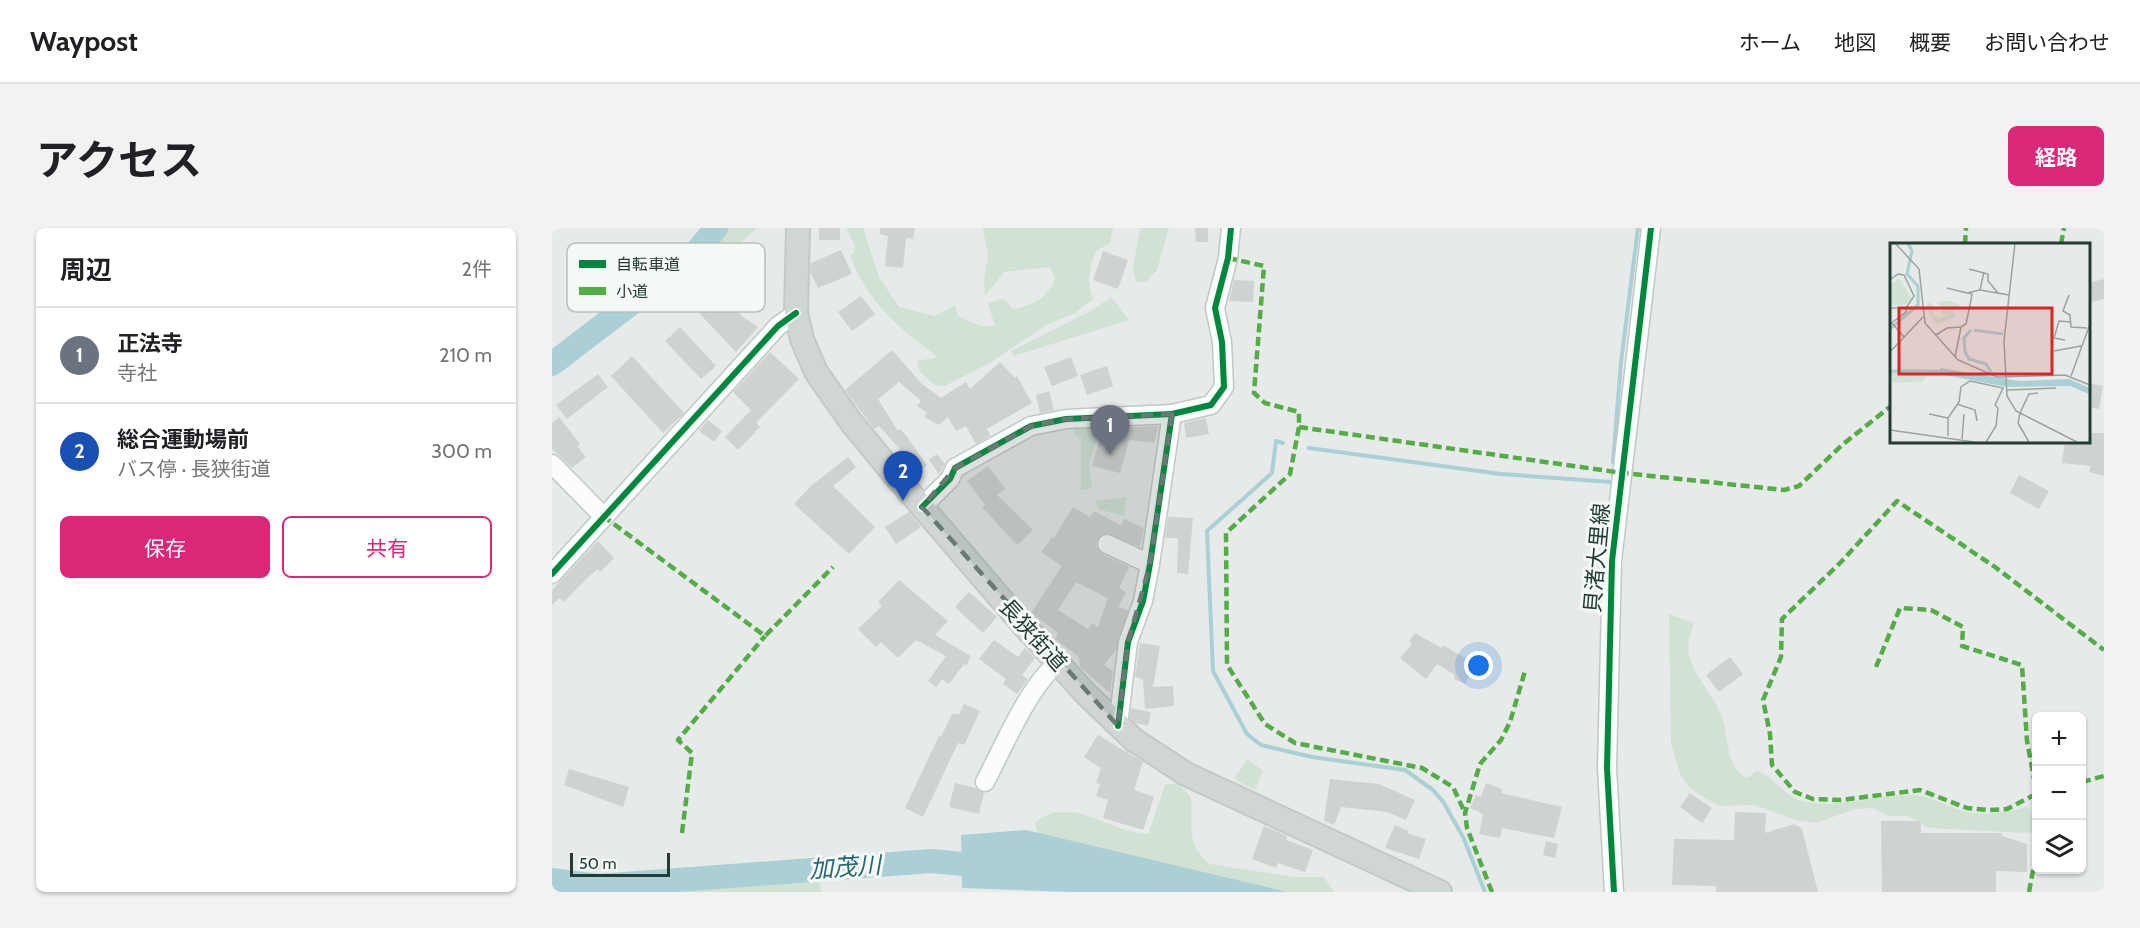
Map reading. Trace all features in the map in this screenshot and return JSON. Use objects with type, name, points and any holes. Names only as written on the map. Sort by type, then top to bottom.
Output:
[{"type":"main road","name":"長狭街道","points":[[798,228],[796,313],[806,350],[823,383],[851,422],[922,507],[1058,663],[1118,726],[1150,752],[1201,782],[1440,892]]},
{"type":"street","points":[[922,507],[950,479],[954,468],[1031,426],[1066,418],[1172,414],[1211,405],[1224,387],[1222,342],[1215,308],[1228,258],[1231,228]]},
{"type":"street","name":"貝渚大里線","points":[[1614,892],[1607,768],[1612,571],[1651,228]]},
{"type":"street","points":[[552,574],[778,326],[796,313]]},
{"type":"street","points":[[1118,726],[1128,642],[1143,602],[1172,414]]},
{"type":"street","points":[[552,464],[603,516]]},
{"type":"street","points":[[1107,544],[1150,564]]},
{"type":"street","points":[[985,782],[1030,698],[1046,672],[1058,663]]},
{"type":"highlighted area","points":[[1172,414],[1150,564],[1128,642],[1118,726],[922,507],[955,468],[1031,426],[1066,419]]},
{"type":"green space","points":[[724,228],[757,228],[740,243],[721,243],[720,234]]},
{"type":"green space","points":[[846,228],[863,228],[879,277],[899,307],[935,316],[955,305],[958,316],[980,326],[995,326],[988,303],[1004,299],[1013,309],[1028,305],[1044,296],[1055,279],[1050,267],[1004,272],[985,296],[984,280],[988,256],[983,228],[1113,228],[1110,243],[1096,251],[1092,263],[1089,280],[1093,299],[1075,313],[1046,325],[993,361],[945,386],[934,385],[920,372],[917,361],[938,357],[897,325],[866,289],[850,256],[854,253],[855,246]]},
{"type":"green space","points":[[1140,228],[1169,228],[1157,270],[1146,282],[1136,282],[1133,268]]},
{"type":"green space","points":[[1111,297],[1129,320],[1014,356],[1011,351],[1094,309]]},
{"type":"green space","points":[[1096,420],[1098,435],[1089,466],[1092,488],[1081,490],[1081,438],[1075,435],[1073,421]]},
{"type":"green space","points":[[1126,497],[1124,516],[1098,509],[1096,501]]},
{"type":"green space","points":[[1669,614],[1694,623],[1689,647],[1692,664],[1720,712],[1729,753],[1735,768],[1747,778],[1757,771],[1796,799],[1817,803],[1845,803],[1888,796],[1916,795],[1958,809],[1980,813],[1996,813],[2027,807],[2032,813],[2032,828],[2030,833],[1928,828],[1908,816],[1888,816],[1873,808],[1855,809],[1816,823],[1796,820],[1754,805],[1719,806],[1688,786],[1680,774],[1671,743]]},
{"type":"green space","points":[[1247,759],[1263,771],[1255,790],[1234,779]]},
{"type":"green space","points":[[1178,783],[1191,797],[1191,825],[1194,842],[1202,857],[1210,864],[1295,877],[1324,877],[1334,892],[1235,892],[1043,853],[1035,823],[1048,815],[1062,812],[1076,813],[1119,828],[1148,834],[1165,785]]},
{"type":"green space","points":[[818,878],[821,892],[573,892],[667,889]]},
{"type":"water","points":[[1026,830],[1286,892],[1068,892],[962,888],[961,835]]},
{"type":"building","points":[[819,228],[840,228],[840,240],[819,240]]},
{"type":"building","points":[[880,228],[915,228],[913,239],[906,238],[903,268],[885,266],[888,236],[880,234]]},
{"type":"building","points":[[1195,228],[1208,228],[1208,242],[1196,242]]},
{"type":"building","points":[[841,250],[852,274],[818,288],[810,272],[811,263]]},
{"type":"building","points":[[1103,251],[1128,260],[1118,289],[1093,280]]},
{"type":"building","points":[[2104,279],[2104,299],[2089,303],[2089,283]]},
{"type":"building","points":[[1234,280],[1254,281],[1253,302],[1229,301]]},
{"type":"building","points":[[861,296],[875,314],[852,331],[838,312]]},
{"type":"building","points":[[698,312],[738,312],[758,327],[736,352]]},
{"type":"building","points":[[680,327],[716,366],[701,379],[665,341]]},
{"type":"building","points":[[892,350],[922,384],[941,398],[966,382],[970,389],[1000,362],[1015,378],[1017,376],[1032,403],[987,429],[990,436],[976,444],[966,426],[956,431],[948,417],[939,425],[924,417],[927,413],[917,406],[921,401],[899,382],[878,399],[898,431],[900,429],[908,438],[927,465],[918,472],[913,465],[907,469],[895,453],[900,449],[879,426],[874,429],[845,390]]},
{"type":"building","points":[[770,352],[799,379],[756,423],[760,427],[738,450],[725,437],[751,410],[733,392]]},
{"type":"building","points":[[632,356],[684,413],[663,433],[611,376]]},
{"type":"building","points":[[1071,357],[1078,376],[1052,386],[1044,367]]},
{"type":"building","points":[[1107,366],[1113,386],[1087,395],[1080,375]]},
{"type":"building","points":[[598,374],[608,387],[567,419],[556,405]]},
{"type":"building","points":[[2089,383],[2103,386],[2099,409],[2089,407]]},
{"type":"building","points":[[1049,391],[1054,410],[1040,413],[1036,395]]},
{"type":"building","points":[[559,417],[580,444],[577,446],[586,457],[572,468],[552,449],[552,423]]},
{"type":"building","points":[[1206,418],[1209,434],[1186,438],[1184,423]]},
{"type":"building","points":[[708,420],[722,431],[714,442],[699,431]]},
{"type":"building","points":[[1159,426],[1154,443],[1129,440],[1120,473],[1092,466],[1100,437],[1117,442],[1119,428]]},
{"type":"building","points":[[2089,433],[2104,433],[2104,476],[2089,472],[2091,466],[2062,463],[2065,442],[2089,442]]},
{"type":"building","points":[[937,454],[945,464],[939,474],[929,460]]},
{"type":"building","points":[[848,457],[856,467],[833,486],[875,527],[849,554],[794,504],[812,485]]},
{"type":"building","points":[[988,466],[1005,489],[997,495],[1033,530],[1017,545],[982,507],[985,505],[967,481]]},
{"type":"building","points":[[2019,475],[2049,491],[2039,509],[2010,493]]},
{"type":"building","points":[[1073,507],[1090,517],[1094,511],[1121,525],[1124,519],[1144,528],[1140,547],[1107,533],[1097,540],[1096,546],[1102,554],[1129,567],[1119,588],[1126,592],[1118,607],[1128,610],[1116,650],[1104,665],[1113,671],[1110,693],[1080,667],[1079,657],[1055,639],[1058,633],[1031,613],[1062,566],[1041,552],[1052,537],[1054,538]],"holes":[[[1076,582],[1108,598],[1098,627],[1092,623],[1088,629],[1058,610]]]},
{"type":"building","points":[[909,512],[921,527],[896,544],[885,527]]},
{"type":"building","points":[[1168,517],[1193,518],[1188,574],[1177,573],[1178,538],[1165,538]]},
{"type":"building","points":[[598,541],[614,558],[600,572],[598,569],[589,576],[564,602],[559,598],[552,605],[552,590]]},
{"type":"building","points":[[899,580],[948,621],[935,635],[971,656],[966,666],[964,664],[949,684],[942,679],[936,687],[928,681],[946,656],[916,640],[898,658],[881,642],[876,647],[858,629],[882,606],[878,602]]},
{"type":"building","points":[[969,592],[997,617],[983,633],[955,607]]},
{"type":"building","points":[[1415,633],[1442,648],[1443,645],[1475,664],[1465,684],[1454,679],[1455,675],[1437,664],[1426,679],[1400,658],[1412,644],[1409,641]]},
{"type":"building","points":[[994,640],[1018,657],[1025,648],[1035,658],[1022,675],[1028,679],[1017,694],[1003,684],[1006,679],[979,659]]},
{"type":"building","points":[[1140,643],[1160,646],[1153,687],[1173,686],[1174,706],[1145,709],[1143,679],[1135,677]]},
{"type":"building","points":[[1730,657],[1743,674],[1719,692],[1706,675]]},
{"type":"building","points":[[964,704],[980,711],[964,745],[958,743],[923,817],[905,808],[939,736],[941,737],[952,714],[959,714]]},
{"type":"building","points":[[1131,708],[1151,712],[1148,726],[1136,723],[1130,718]]},
{"type":"building","points":[[1098,735],[1143,762],[1134,790],[1154,797],[1143,830],[1103,818],[1108,800],[1096,796],[1100,784],[1096,783],[1101,768],[1084,757]]},
{"type":"building","points":[[569,769],[629,787],[623,807],[564,785]]},
{"type":"building","points":[[1330,779],[1379,784],[1415,800],[1406,820],[1387,812],[1341,807],[1334,825],[1324,821]]},
{"type":"building","points":[[955,783],[984,793],[979,814],[949,807]]},
{"type":"building","points":[[1486,783],[1502,789],[1501,793],[1562,807],[1554,838],[1502,828],[1500,838],[1479,834],[1483,814],[1470,808],[1476,795],[1481,797]]},
{"type":"building","points":[[1690,793],[1712,808],[1702,823],[1680,807]]},
{"type":"building","points":[[1735,812],[1766,813],[1765,833],[1794,824],[1802,829],[1818,892],[1716,892],[1716,886],[1672,885],[1674,839],[1734,840]]},
{"type":"building","points":[[1881,821],[1921,821],[1921,833],[2002,833],[2002,836],[2027,844],[2027,872],[1996,871],[1996,892],[1882,892]]},
{"type":"building","points":[[1395,825],[1408,831],[1407,833],[1426,839],[1419,859],[1385,848]]},
{"type":"building","points":[[1264,826],[1287,836],[1286,840],[1313,850],[1305,872],[1278,863],[1276,868],[1252,859]]},
{"type":"building","points":[[1546,841],[1558,844],[1555,858],[1543,855]]},
{"type":"waterway","points":[[704,243],[716,228]]},
{"type":"waterway","points":[[1613,462],[1621,362],[1638,228]]},
{"type":"waterway","points":[[552,364],[620,312]]},
{"type":"waterway","points":[[1283,443],[1276,441],[1272,473],[1207,531],[1213,671],[1247,734],[1261,745],[1312,757],[1405,770],[1433,790],[1444,803],[1464,839],[1485,892]]},
{"type":"waterway","points":[[1309,448],[1501,474],[1611,482]]},
{"type":"waterway","name":"加茂川","points":[[552,880],[598,886],[931,861],[995,867]]},
{"type":"marked path","points":[[1965,243],[1966,228]]},
{"type":"marked path","points":[[2061,243],[2064,228]]},
{"type":"marked path","points":[[1228,258],[1264,266],[1254,393],[1265,403],[1299,412],[1299,427],[1290,474],[1226,533],[1227,665],[1265,724],[1295,743],[1422,768],[1453,787],[1465,813]]},
{"type":"marked path","points":[[1299,427],[1623,473],[1784,490],[1799,486],[1842,445],[1890,407]]},
{"type":"marked path","points":[[2032,796],[2007,809],[1988,810],[1967,808],[1920,790],[1841,800],[1813,799],[1795,792],[1772,765],[1770,734],[1763,700],[1781,657],[1782,619],[1841,562],[1897,501],[1995,567],[2104,650]]},
{"type":"marked path","points":[[603,516],[765,636],[833,567]]},
{"type":"marked path","points":[[1876,667],[1900,608],[1931,610],[1963,627],[1962,646],[2022,665],[2027,741],[2032,768]]},
{"type":"marked path","points":[[682,833],[692,753],[678,740],[765,636]]},
{"type":"marked path","points":[[1492,892],[1467,828],[1465,813],[1480,764],[1501,740],[1510,722],[1525,671]]},
{"type":"marked path","points":[[2086,781],[2104,776]]},
{"type":"marked path","points":[[2029,892],[2032,874]]},
{"type":"cycle path","points":[[1118,726],[1128,642],[1143,601],[1172,414],[1211,405],[1224,387],[1222,342],[1215,308],[1228,258],[1231,228]]},
{"type":"cycle path","points":[[1614,892],[1607,768],[1612,561],[1651,228]]},
{"type":"cycle path","points":[[552,574],[778,326],[796,313]]},
{"type":"cycle path","points":[[922,507],[950,479],[955,468],[1031,426],[1066,419],[1172,414]]},
{"type":"place","name":"正法寺","points":[[1110,455]]},
{"type":"place","name":"総合運動場前","points":[[903,501]]}]
